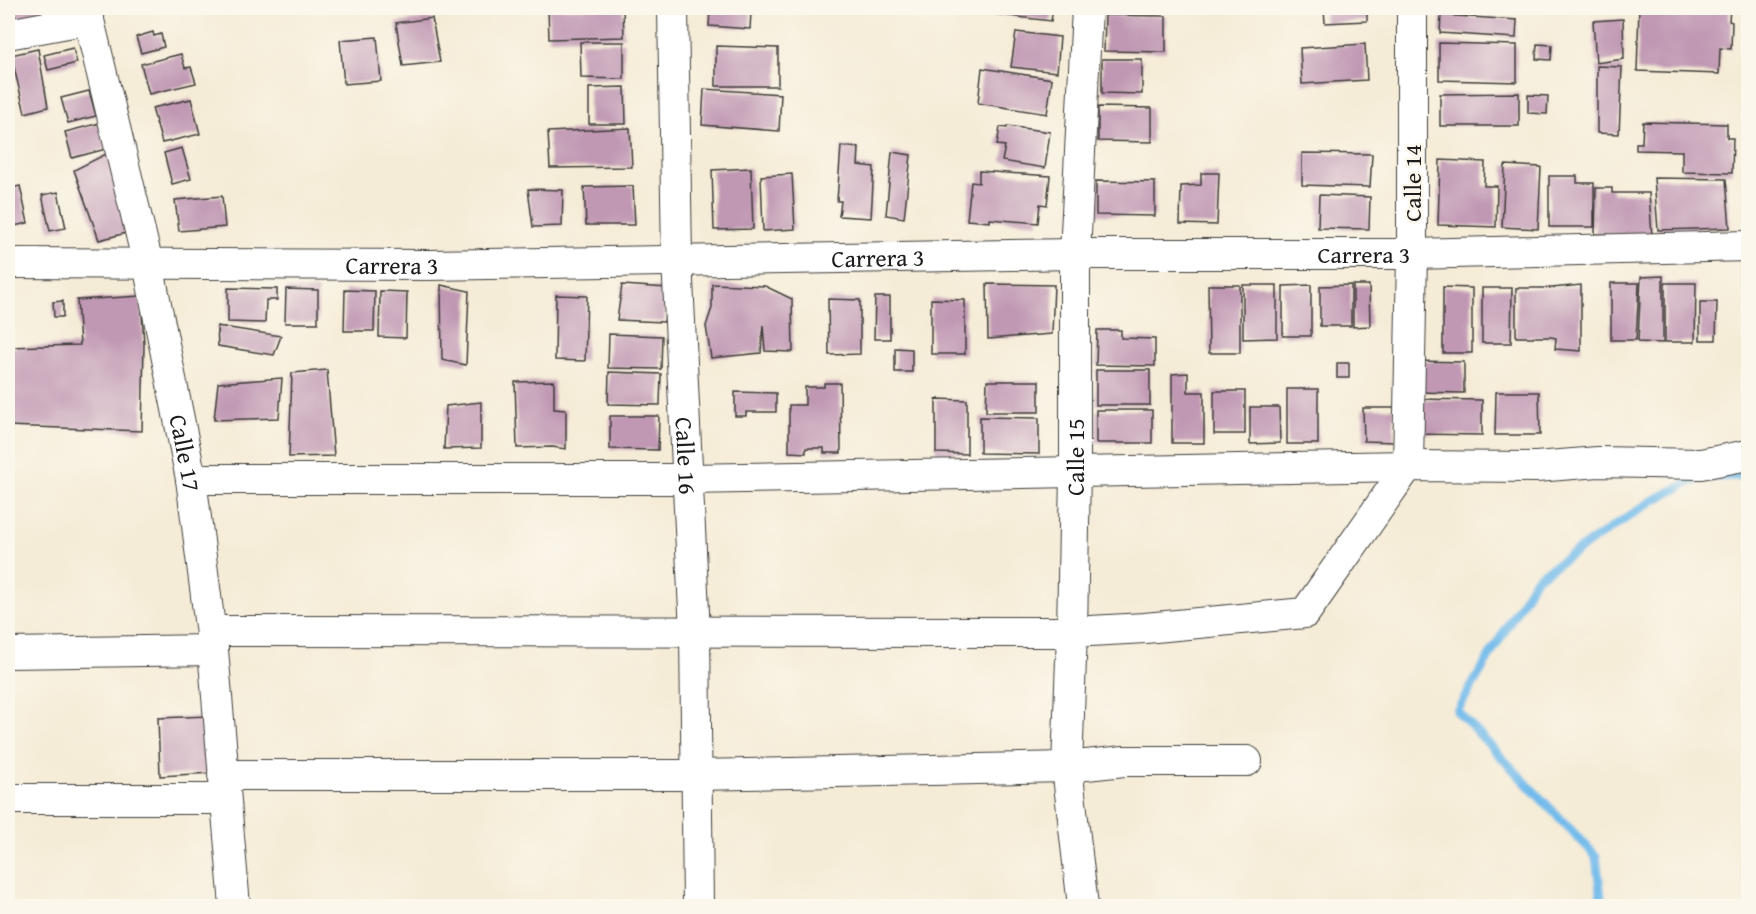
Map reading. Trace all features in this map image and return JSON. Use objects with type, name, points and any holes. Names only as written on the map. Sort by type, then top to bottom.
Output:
[{"type":"street","name":"Calle 16","points":[[673,8],[677,260],[695,632],[699,906]]},
{"type":"street","name":"Calle 15","points":[[1083,906],[1067,767],[1075,472],[1075,254],[1087,8]]},
{"type":"street","name":"Calle 14","points":[[1408,466],[1412,254],[1412,8]]},
{"type":"street","points":[[8,34],[88,13]]},
{"type":"street","name":"Calle 17","points":[[88,13],[148,264],[191,479],[212,641],[235,906]]},
{"type":"street","name":"Carrera 3","points":[[8,263],[429,265],[1075,254],[1412,254],[1749,246]]},
{"type":"street","points":[[191,479],[688,479],[1408,466],[1536,467],[1598,462],[1701,464],[1749,454]]},
{"type":"street","points":[[8,653],[212,641],[695,632],[1072,632],[1145,628],[1305,613],[1408,466]]},
{"type":"street","points":[[8,799],[224,787],[1067,767],[1124,761],[1247,761]]},
{"type":"building","points":[[8,8],[44,8],[46,14],[11,22]]},
{"type":"building","points":[[548,8],[623,8],[624,37],[549,39]]},
{"type":"building","points":[[710,8],[769,8],[768,13],[751,12],[750,29],[709,26]]},
{"type":"building","points":[[985,8],[1053,8],[1051,21],[985,13]]},
{"type":"building","points":[[1367,8],[1367,21],[1325,23],[1324,9]]},
{"type":"building","points":[[1639,8],[1730,8],[1731,49],[1720,48],[1719,74],[1637,71]]},
{"type":"building","points":[[1105,15],[1166,16],[1166,52],[1104,51]]},
{"type":"building","points":[[1441,15],[1517,20],[1516,38],[1440,33]]},
{"type":"building","points":[[432,18],[440,62],[403,66],[396,23]]},
{"type":"building","points":[[1623,19],[1624,59],[1596,63],[1593,21]]},
{"type":"building","points":[[153,32],[154,36],[161,34],[164,47],[141,53],[136,37]]},
{"type":"building","points":[[1016,32],[1060,37],[1057,72],[1011,67]]},
{"type":"building","points":[[377,37],[381,81],[344,84],[340,40]]},
{"type":"building","points":[[580,42],[624,42],[624,79],[581,78]]},
{"type":"building","points":[[1439,43],[1517,45],[1517,82],[1439,80]]},
{"type":"building","points":[[1365,44],[1367,80],[1302,84],[1300,48]]},
{"type":"building","points":[[1537,44],[1552,45],[1551,60],[1536,59]]},
{"type":"building","points":[[716,46],[778,48],[778,86],[716,86]]},
{"type":"building","points":[[73,48],[77,63],[48,70],[44,55]]},
{"type":"building","points":[[38,49],[48,107],[25,113],[11,55]]},
{"type":"building","points":[[181,54],[185,68],[191,67],[196,83],[149,94],[141,64]]},
{"type":"building","points":[[1102,59],[1142,59],[1142,94],[1102,93]]},
{"type":"building","points":[[1597,66],[1622,67],[1619,134],[1597,133]]},
{"type":"building","points":[[982,68],[1052,79],[1047,114],[978,103]]},
{"type":"building","points":[[625,87],[626,124],[589,124],[589,88]]},
{"type":"building","points":[[704,89],[781,94],[779,131],[702,125]]},
{"type":"building","points":[[89,91],[96,116],[68,123],[61,98]]},
{"type":"building","points":[[1519,93],[1519,126],[1440,126],[1440,94]]},
{"type":"building","points":[[1528,95],[1548,96],[1547,114],[1528,113]]},
{"type":"building","points":[[9,99],[12,128],[8,127]]},
{"type":"building","points":[[191,99],[200,134],[162,143],[152,108]]},
{"type":"building","points":[[1098,107],[1152,108],[1152,142],[1098,141]]},
{"type":"building","points":[[1643,122],[1727,124],[1727,138],[1733,138],[1732,173],[1682,172],[1682,151],[1636,150],[1636,143],[1642,143]]},
{"type":"building","points":[[100,123],[106,149],[72,158],[65,132]]},
{"type":"building","points":[[1007,126],[1050,132],[1045,168],[1002,161],[1005,146],[997,145],[1000,127],[1007,128]]},
{"type":"building","points":[[630,128],[632,167],[550,168],[548,132]]},
{"type":"building","points":[[841,146],[859,148],[858,165],[874,167],[871,218],[839,216],[841,201],[837,201]]},
{"type":"building","points":[[182,148],[191,179],[172,184],[164,153]]},
{"type":"building","points":[[892,152],[911,155],[904,218],[886,215]]},
{"type":"building","points":[[108,153],[134,231],[99,240],[74,170]]},
{"type":"building","points":[[1302,153],[1372,154],[1370,187],[1302,185]]},
{"type":"building","points":[[1440,160],[1485,162],[1484,186],[1497,186],[1496,227],[1438,225]]},
{"type":"building","points":[[1505,165],[1541,167],[1538,229],[1502,227]]},
{"type":"building","points":[[751,168],[753,229],[714,230],[712,170]]},
{"type":"building","points":[[979,171],[1050,176],[1047,205],[1040,204],[1038,223],[990,219],[990,222],[967,220],[971,182],[979,183]]},
{"type":"building","points":[[1201,173],[1219,173],[1217,225],[1180,224],[1181,186],[1201,185]]},
{"type":"building","points":[[792,174],[795,229],[763,231],[761,176]]},
{"type":"building","points":[[1549,176],[1577,176],[1577,183],[1594,183],[1594,227],[1549,227]]},
{"type":"building","points":[[1654,178],[1726,179],[1730,228],[1658,230]]},
{"type":"building","points":[[1096,181],[1155,182],[1155,216],[1096,215]]},
{"type":"building","points":[[20,186],[28,223],[9,227],[8,189]]},
{"type":"building","points":[[633,186],[635,225],[586,225],[584,187]]},
{"type":"building","points":[[1596,188],[1612,188],[1612,193],[1649,193],[1652,236],[1595,234]]},
{"type":"building","points":[[528,189],[563,190],[562,226],[533,227]]},
{"type":"building","points":[[58,192],[66,228],[50,231],[42,195]]},
{"type":"building","points":[[1319,195],[1370,197],[1369,229],[1318,228]]},
{"type":"building","points":[[222,196],[225,227],[179,231],[175,200]]},
{"type":"building","points":[[1663,276],[1663,343],[1638,342],[1641,277]]},
{"type":"building","points":[[1611,283],[1639,283],[1636,340],[1611,340]]},
{"type":"building","points":[[1665,283],[1696,283],[1695,342],[1665,342]]},
{"type":"building","points":[[712,284],[765,286],[792,299],[793,352],[765,351],[763,325],[761,353],[711,358],[706,326],[712,308]]},
{"type":"building","points":[[987,284],[1054,285],[1052,334],[988,339]]},
{"type":"building","points":[[441,285],[469,291],[466,365],[442,360]]},
{"type":"building","points":[[622,285],[668,288],[664,322],[617,320]]},
{"type":"building","points":[[1208,285],[1240,285],[1240,353],[1209,353]]},
{"type":"building","points":[[1243,285],[1277,285],[1277,338],[1243,339]]},
{"type":"building","points":[[1311,285],[1311,336],[1283,336],[1283,286]]},
{"type":"building","points":[[1351,285],[1351,326],[1320,326],[1320,286]]},
{"type":"building","points":[[1353,285],[1369,285],[1370,326],[1353,327]]},
{"type":"building","points":[[1581,285],[1581,351],[1555,349],[1556,338],[1516,337],[1516,288]]},
{"type":"building","points":[[1443,287],[1472,288],[1472,353],[1443,353]]},
{"type":"building","points":[[228,288],[277,289],[277,300],[266,300],[265,323],[228,322]]},
{"type":"building","points":[[1482,288],[1512,288],[1511,343],[1482,343]]},
{"type":"building","points":[[286,289],[318,290],[318,323],[285,323]]},
{"type":"building","points":[[345,290],[375,291],[374,331],[344,331]]},
{"type":"building","points":[[380,291],[407,292],[406,338],[379,337]]},
{"type":"building","points":[[556,295],[587,296],[585,361],[555,360]]},
{"type":"building","points":[[141,296],[144,344],[142,431],[8,426],[8,347],[80,345],[77,300]]},
{"type":"building","points":[[875,297],[890,297],[890,339],[874,339]]},
{"type":"building","points":[[828,299],[860,300],[860,354],[829,355]]},
{"type":"building","points":[[931,299],[965,300],[965,354],[931,354]]},
{"type":"building","points":[[63,301],[63,317],[54,317],[53,302]]},
{"type":"building","points":[[1700,302],[1717,302],[1716,340],[1700,340]]},
{"type":"building","points":[[217,326],[281,336],[274,355],[218,346]]},
{"type":"building","points":[[1097,330],[1121,330],[1121,338],[1155,339],[1155,366],[1096,365]]},
{"type":"building","points":[[609,334],[662,336],[661,369],[608,368]]},
{"type":"building","points":[[895,348],[912,349],[912,372],[895,372]]},
{"type":"building","points":[[1414,361],[1464,362],[1464,393],[1414,392]]},
{"type":"building","points":[[1337,363],[1349,363],[1349,378],[1337,378]]},
{"type":"building","points":[[327,370],[334,456],[289,457],[292,373]]},
{"type":"building","points":[[1096,370],[1150,370],[1150,405],[1096,405]]},
{"type":"building","points":[[609,372],[661,374],[660,405],[608,404]]},
{"type":"building","points":[[1188,373],[1188,392],[1204,392],[1204,443],[1172,443],[1172,374]]},
{"type":"building","points":[[282,378],[279,418],[214,420],[218,383]]},
{"type":"building","points":[[554,381],[554,409],[566,410],[566,449],[517,448],[515,382]]},
{"type":"building","points":[[987,381],[1039,381],[1039,412],[986,412]]},
{"type":"building","points":[[824,383],[840,383],[841,453],[824,453],[824,448],[806,448],[806,453],[789,452],[789,405],[805,405],[805,387],[824,387]]},
{"type":"building","points":[[1287,389],[1318,389],[1318,444],[1287,444]]},
{"type":"building","points":[[1214,391],[1245,391],[1245,434],[1214,434]]},
{"type":"building","points":[[735,392],[776,393],[776,412],[746,412],[746,416],[735,416]]},
{"type":"building","points":[[1496,392],[1539,392],[1540,435],[1495,435]]},
{"type":"building","points":[[936,399],[967,400],[967,454],[936,453]]},
{"type":"building","points":[[1414,399],[1482,400],[1482,435],[1414,434]]},
{"type":"building","points":[[481,402],[481,448],[444,449],[446,406]]},
{"type":"building","points":[[1250,407],[1279,407],[1280,443],[1250,444]]},
{"type":"building","points":[[1363,408],[1394,408],[1394,442],[1364,441]]},
{"type":"building","points":[[1096,410],[1152,410],[1152,443],[1096,443]]},
{"type":"building","points":[[610,416],[659,416],[658,450],[610,449]]},
{"type":"building","points":[[980,417],[1039,418],[1039,454],[980,453]]},
{"type":"building","points":[[209,716],[212,773],[160,776],[158,718]]},
{"type":"waterway","points":[[1602,906],[1596,856],[1457,711],[1536,578],[1652,501],[1700,477],[1748,476]]}]
